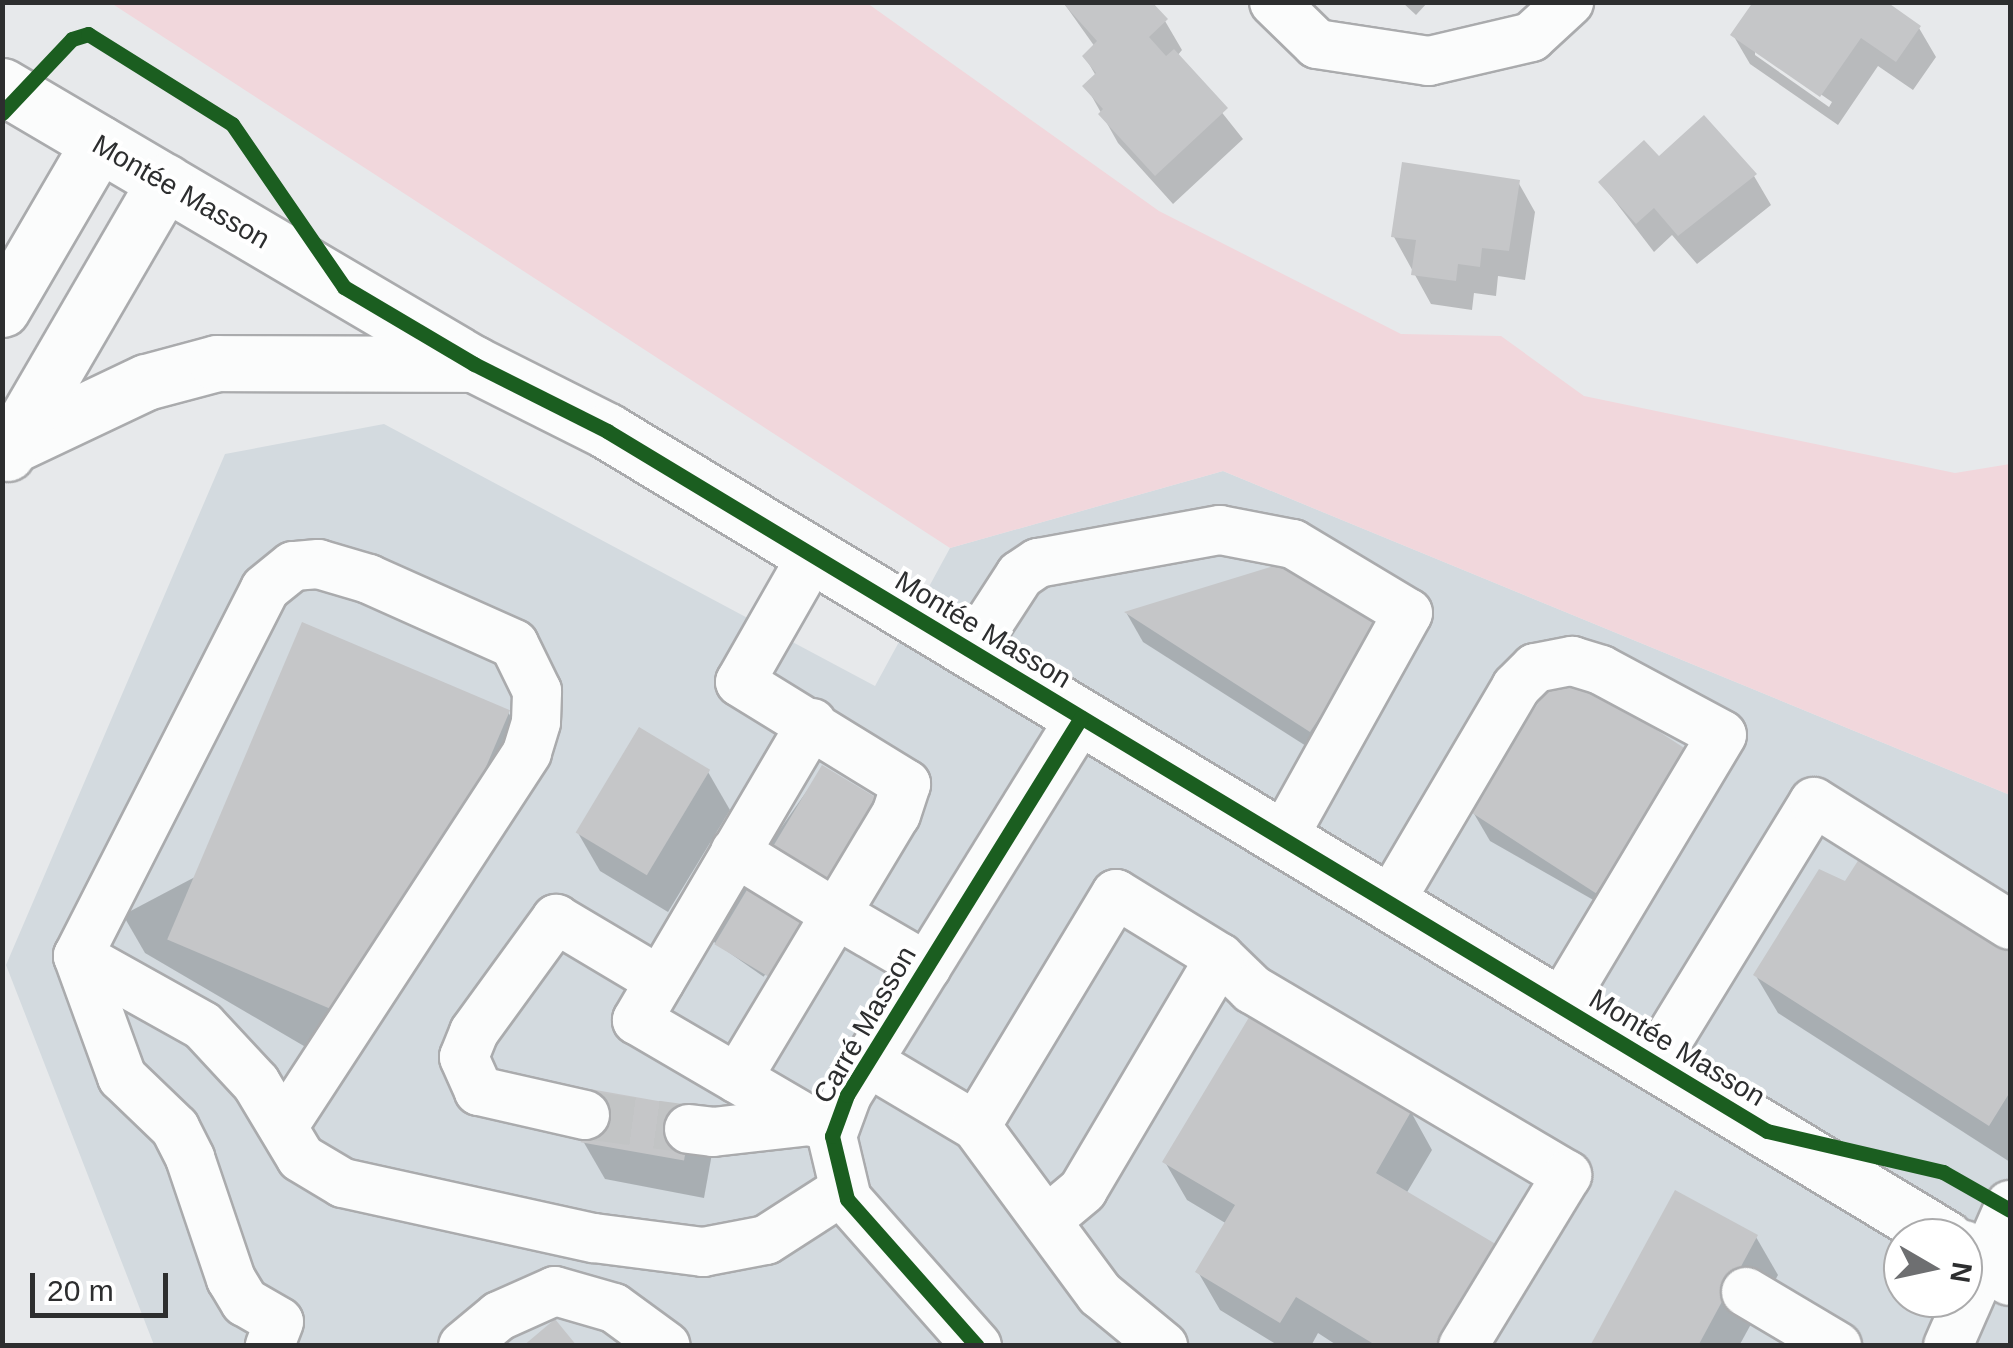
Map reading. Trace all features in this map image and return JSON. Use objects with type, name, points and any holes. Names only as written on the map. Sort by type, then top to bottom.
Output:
[{"type":"main road","name":"Montée Masson","points":[[2,86],[474,364],[607,431],[1987,1263]]},
{"type":"main road","points":[[2,309],[99,143]]},
{"type":"main road","points":[[7,453],[165,182]]},
{"type":"main road","points":[[7,453],[146,382],[217,362],[474,364]]},
{"type":"street","points":[[1274,2],[1317,44],[1429,61],[1531,37],[1569,2]]},
{"type":"street","points":[[970,652],[1020,575],[1038,562],[1220,530],[1293,544],[1408,613],[1282,839]]},
{"type":"street","points":[[737,1079],[896,814],[906,784],[740,682],[812,556]]},
{"type":"street","points":[[270,1346],[279,1322],[245,1302],[231,1279],[190,1158],[175,1128],[122,1077],[78,956],[276,575],[293,566],[342,569],[514,644],[536,691],[527,752],[283,1127]]},
{"type":"street","points":[[1389,903],[1516,687],[1535,668],[1572,661],[1601,670],[1722,735],[1560,1006]]},
{"type":"street","name":"Carré Masson","points":[[842,1190],[822,1125],[868,1062],[1081,718]]},
{"type":"street","points":[[812,723],[636,1020],[822,1125]]},
{"type":"street","points":[[1654,1063],[1814,802],[2010,924]]},
{"type":"street","points":[[735,852],[927,967]]},
{"type":"street","points":[[976,1126],[1116,894],[1220,958],[1252,989],[1567,1174],[1463,1346]]},
{"type":"street","points":[[586,1115],[487,1096],[465,1067],[474,1032],[556,919],[660,982]]},
{"type":"street","points":[[78,956],[203,1026],[256,1082],[302,1158],[343,1183],[594,1238],[734,1250],[794,1226],[842,1190],[976,1346]]},
{"type":"street","points":[[1046,1221],[1083,1190],[1220,958]]},
{"type":"street","points":[[868,1062],[976,1126],[1100,1294],[1162,1346]]},
{"type":"street","points":[[689,1129],[713,1132],[822,1125]]},
{"type":"street","points":[[1956,1333],[2010,1206]]},
{"type":"street","points":[[583,1294],[594,1238]]},
{"type":"street","points":[[1746,1292],[1837,1346]]},
{"type":"street","points":[[463,1346],[534,1295],[583,1294],[644,1325],[666,1346]]},
{"type":"shaded area","points":[[111,3],[867,3],[1159,211],[1401,334],[1501,336],[1584,396],[1955,473],[2010,464],[2010,795],[1223,471],[950,548]]},
{"type":"shaded area","points":[[384,424],[875,686],[950,548],[1223,471],[2010,795],[2010,1345],[154,1345],[6,965],[225,454]]},
{"type":"building","points":[[1062,2],[1152,2],[1168,19],[1149,37],[1166,56],[1174,49],[1228,108],[1155,176],[1098,114],[1103,109],[1082,86],[1096,73],[1082,56],[1097,41]]},
{"type":"building","points":[[1753,2],[1887,2],[1921,26],[1896,62],[1861,38],[1820,97],[1730,35]]},
{"type":"building","points":[[1704,115],[1757,174],[1678,236],[1654,208],[1636,224],[1598,182],[1644,140],[1659,156]]},
{"type":"building","points":[[1402,162],[1520,180],[1509,251],[1482,248],[1480,267],[1458,264],[1456,281],[1411,275],[1416,240],[1391,237]]},
{"type":"building","points":[[1293,560],[1387,617],[1310,732],[1124,612]]},
{"type":"building","points":[[302,622],[510,710],[375,1028],[167,940]]},
{"type":"building","points":[[1561,668],[1688,751],[1596,893],[1468,811]]},
{"type":"building","points":[[639,727],[710,770],[647,875],[576,832]]},
{"type":"building","points":[[822,765],[878,798],[770,978],[714,944]]},
{"type":"building","points":[[1861,856],[2010,943],[2010,1092],[1989,1126],[1753,975],[1819,869],[1845,881]]},
{"type":"building","points":[[1251,1014],[1412,1110],[1376,1173],[1499,1246],[1440,1346],[1377,1346],[1296,1297],[1280,1323],[1195,1272],[1235,1205],[1162,1162]]},
{"type":"building","points":[[590,1089],[693,1107],[684,1160],[581,1142]]},
{"type":"building","points":[[1675,1190],[1758,1235],[1698,1346],[1590,1346]]},
{"type":"building","points":[[555,1319],[577,1346],[523,1346]]},
{"type":"tunnel","points":[[585,1115],[689,1129]]},
{"type":"cycle path","points":[[2,113],[72,39],[88,34],[232,124],[344,287],[474,364],[607,431],[1767,1131],[1943,1172],[2010,1210]]},
{"type":"cycle path","points":[[977,1346],[847,1199],[832,1136],[847,1095],[1081,718]]}]
